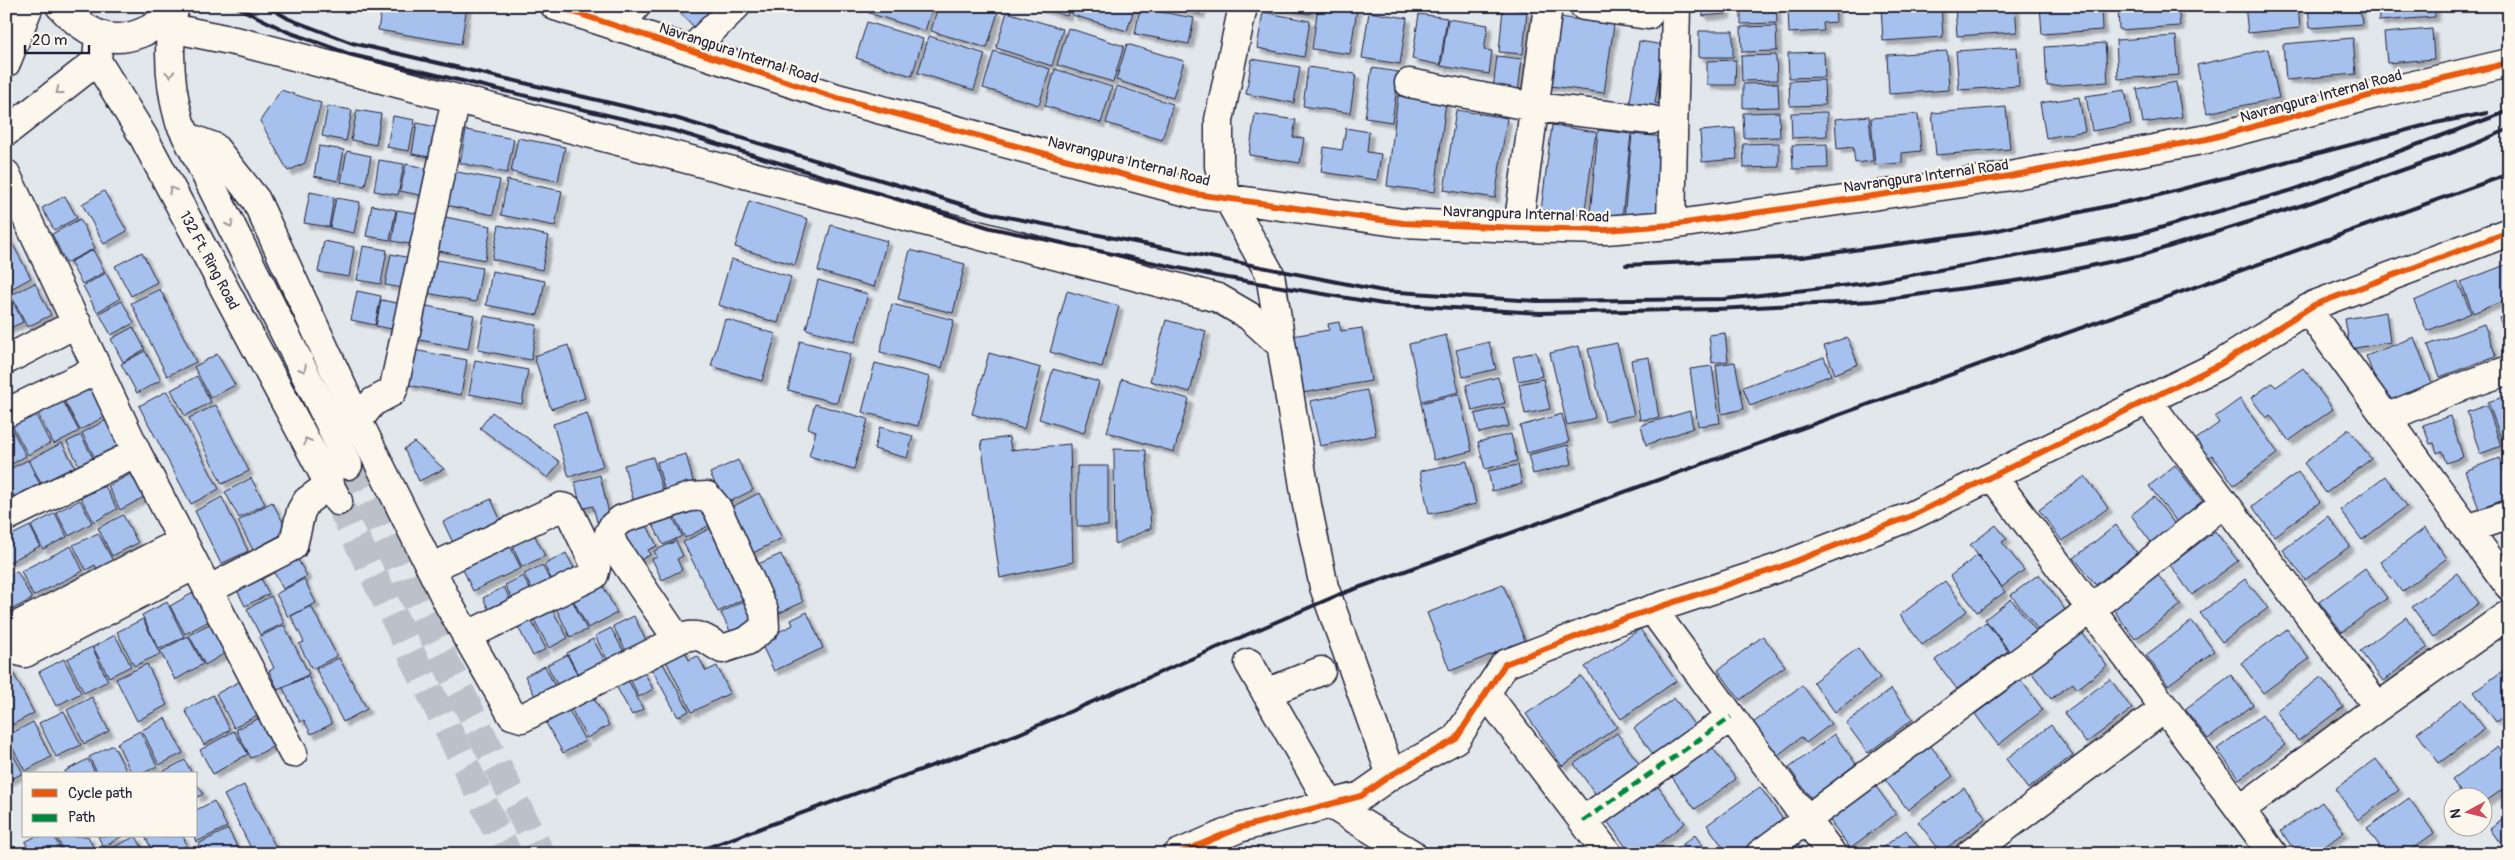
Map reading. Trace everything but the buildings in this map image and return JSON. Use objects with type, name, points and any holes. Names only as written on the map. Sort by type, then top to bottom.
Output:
[{"type":"street","points":[[6,62],[29,6]]},
{"type":"street","points":[[60,6],[98,48]]},
{"type":"street","name":"Navrangpura Internal Road","points":[[555,6],[837,98],[1195,194],[1227,196],[1403,223],[1518,228],[1605,230],[1672,225],[2004,177],[2207,139],[2376,94],[2509,63]]},
{"type":"street","points":[[618,28],[636,6]]},
{"type":"street","points":[[691,50],[736,6]]},
{"type":"street","points":[[1242,6],[1219,120],[1219,166],[1227,196],[1270,274],[1307,505],[1324,587],[1391,775]]},
{"type":"street","points":[[1518,228],[1548,6]]},
{"type":"street","points":[[1584,6],[1648,16]]},
{"type":"street","points":[[1672,225],[1676,6]]},
{"type":"street","points":[[6,132],[98,48],[118,37],[140,34],[174,14]]},
{"type":"street","points":[[174,14],[244,44],[1218,298],[1250,316],[1280,344]]},
{"type":"street","points":[[174,14],[172,93],[180,123],[338,473]]},
{"type":"street","name":"132 Ft. Ring Road","points":[[98,48],[143,136],[338,473]]},
{"type":"street","points":[[1409,83],[1534,107],[1651,120]]},
{"type":"street","points":[[208,590],[293,546],[301,511],[307,502],[338,473],[358,421],[373,402],[392,392],[456,99]]},
{"type":"street","points":[[187,137],[214,147],[256,200],[358,421],[431,568],[466,636],[512,715],[522,718],[678,640],[688,635],[697,635],[722,648],[747,641],[765,627],[764,611],[718,508],[707,496],[690,497],[622,519],[613,526],[609,533],[614,546],[678,640]]},
{"type":"street","points":[[6,174],[137,453],[293,752]]},
{"type":"street","points":[[1178,854],[1239,828],[1361,796],[1391,775],[1456,738],[1505,664],[1652,609],[1778,568],[1911,516],[2219,365],[2307,309],[2509,232]]},
{"type":"street","points":[[2307,309],[2509,586]]},
{"type":"street","points":[[6,360],[77,324]]},
{"type":"street","points":[[6,413],[98,369]]},
{"type":"street","points":[[2386,418],[2450,390],[2509,370]]},
{"type":"street","points":[[2148,401],[2378,707]]},
{"type":"street","points":[[6,516],[137,453]]},
{"type":"street","points":[[1993,477],[2273,854]]},
{"type":"street","points":[[1760,854],[2091,609],[2224,503]]},
{"type":"street","points":[[431,568],[561,507],[568,509],[596,567],[594,575],[466,636]]},
{"type":"street","points":[[2467,529],[2509,514]]},
{"type":"street","points":[[183,540],[7,630],[18,651],[25,653],[195,564]]},
{"type":"street","points":[[1652,609],[1832,854]]},
{"type":"street","points":[[2240,810],[2378,707],[2509,614]]},
{"type":"street","points":[[1249,663],[1330,804],[1412,854]]},
{"type":"street","points":[[1266,693],[1321,671]]},
{"type":"street","points":[[1486,693],[1608,854]]},
{"type":"street","points":[[1970,854],[2165,708]]},
{"type":"street","points":[[1583,821],[1731,717]]},
{"type":"tunnel","points":[[348,465],[541,854]]},
{"type":"tunnel","points":[[338,501],[508,854]]},
{"type":"railway","points":[[235,6],[288,32],[352,55],[675,131],[991,228],[1216,276],[1383,304],[1540,313],[1716,309],[1873,301],[2029,279],[2142,255],[2303,205],[2465,148],[2509,129]]},
{"type":"railway","points":[[267,6],[289,19],[352,43],[675,118],[997,215],[1383,291],[1537,301],[1725,299],[1867,283],[2139,234],[2296,189],[2509,111]]},
{"type":"railway","points":[[1626,265],[1802,257],[1993,231],[2159,195],[2430,124],[2487,113]]},
{"type":"railway","points":[[690,854],[1016,735],[1338,595],[2509,174]]},
{"type":"marked path","points":[[1583,821],[1731,717]]},
{"type":"cycle path","points":[[555,6],[837,98],[1195,194],[1403,223],[1518,228],[1605,230],[1671,225],[2004,177],[2207,139],[2376,94],[2509,63]]},
{"type":"cycle path","points":[[1178,854],[1239,828],[1361,796],[1391,775],[1456,739],[1505,664],[1617,621],[1778,568],[1911,516],[2219,365],[2314,305],[2509,232]]}]
